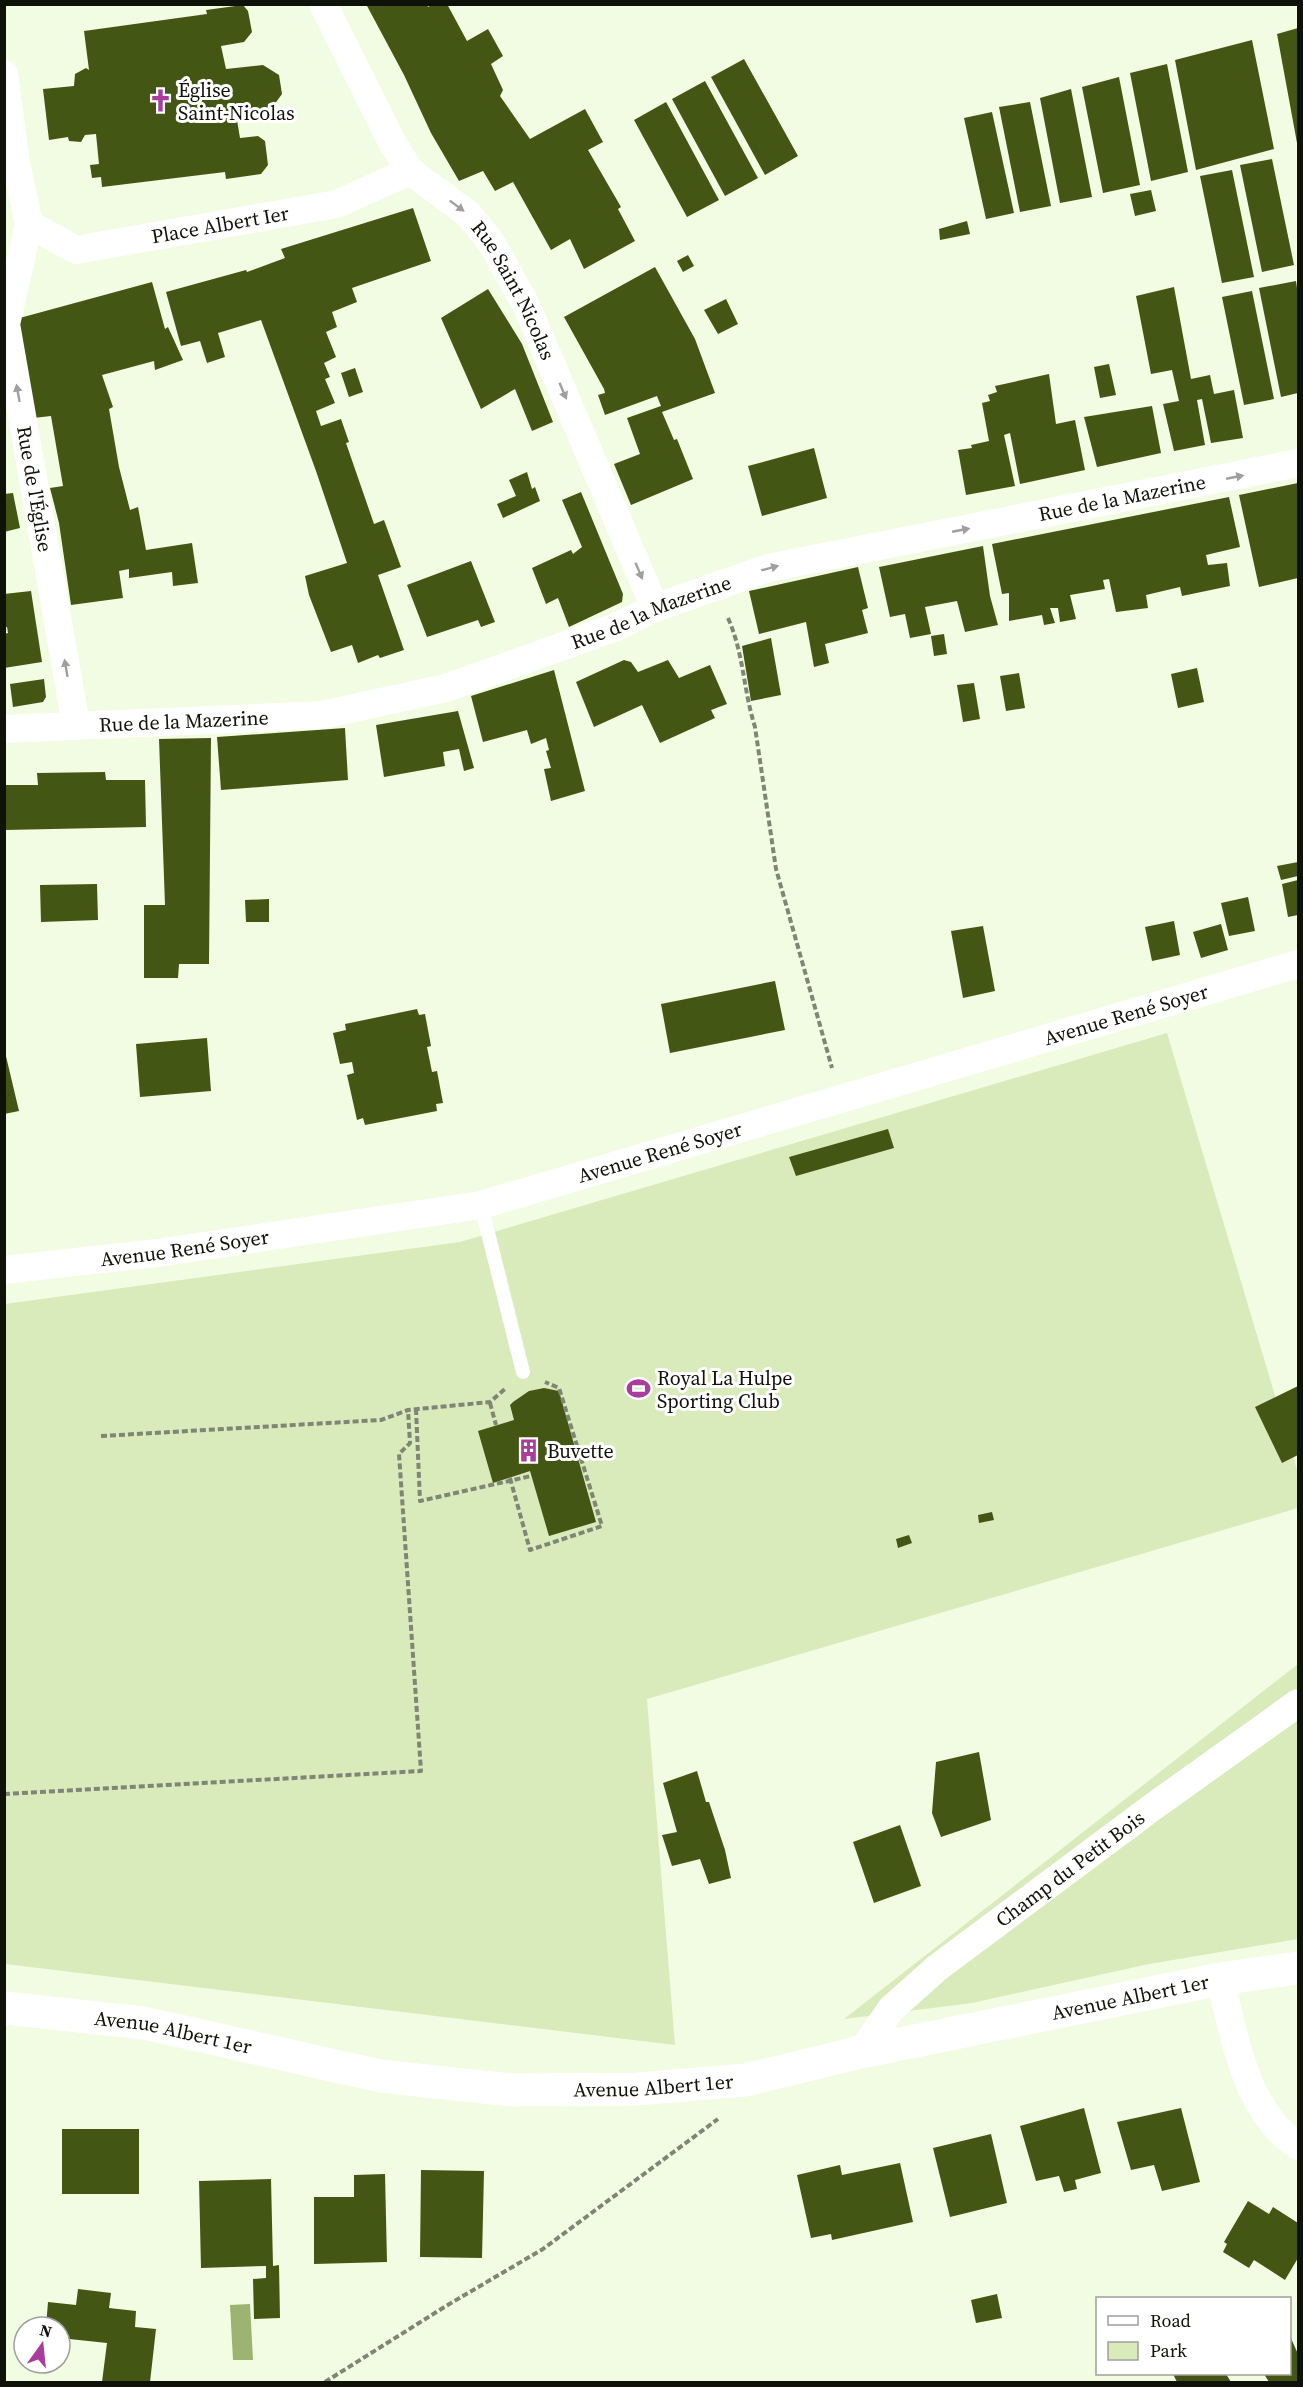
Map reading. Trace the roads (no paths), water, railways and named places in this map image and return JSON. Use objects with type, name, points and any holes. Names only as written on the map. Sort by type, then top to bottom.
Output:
[{"type":"main road","name":"Avenue Albert 1er","points":[[4,2008],[144,2023],[380,2076],[500,2089],[637,2089],[746,2080],[861,2052],[1220,1979],[1299,1968]]},
{"type":"street","name":"Rue Saint Nicolas","points":[[323,4],[393,144],[410,171],[468,214],[491,242],[527,307],[655,608]]},
{"type":"street","name":"Rue de l'Église","points":[[4,74],[16,163],[29,224],[6,324],[76,725]]},
{"type":"street","name":"Place Albert Ier","points":[[29,224],[76,250],[336,204],[410,171]]},
{"type":"street","name":"Rue de la Mazerine","points":[[4,729],[322,715],[446,688],[616,627],[655,608],[768,568],[1299,463]]},
{"type":"street","name":"Avenue René Soyer","points":[[4,1270],[157,1253],[481,1205],[1299,964]]},
{"type":"street","name":"Champ du Petit Bois","points":[[861,2052],[891,2009],[937,1968],[1150,1809],[1299,1703]]},
{"type":"street","points":[[1220,1979],[1241,2061],[1259,2105],[1289,2140],[1299,2146]]},
{"type":"lane","points":[[481,1205],[523,1372]]},
{"type":"place","name":"Église Saint-Nicolas","points":[[160,101]]},
{"type":"place","name":"Royal La Hulpe Sporting Club","points":[[639,1389]]},
{"type":"place","name":"Buvette","points":[[529,1451]]}]
